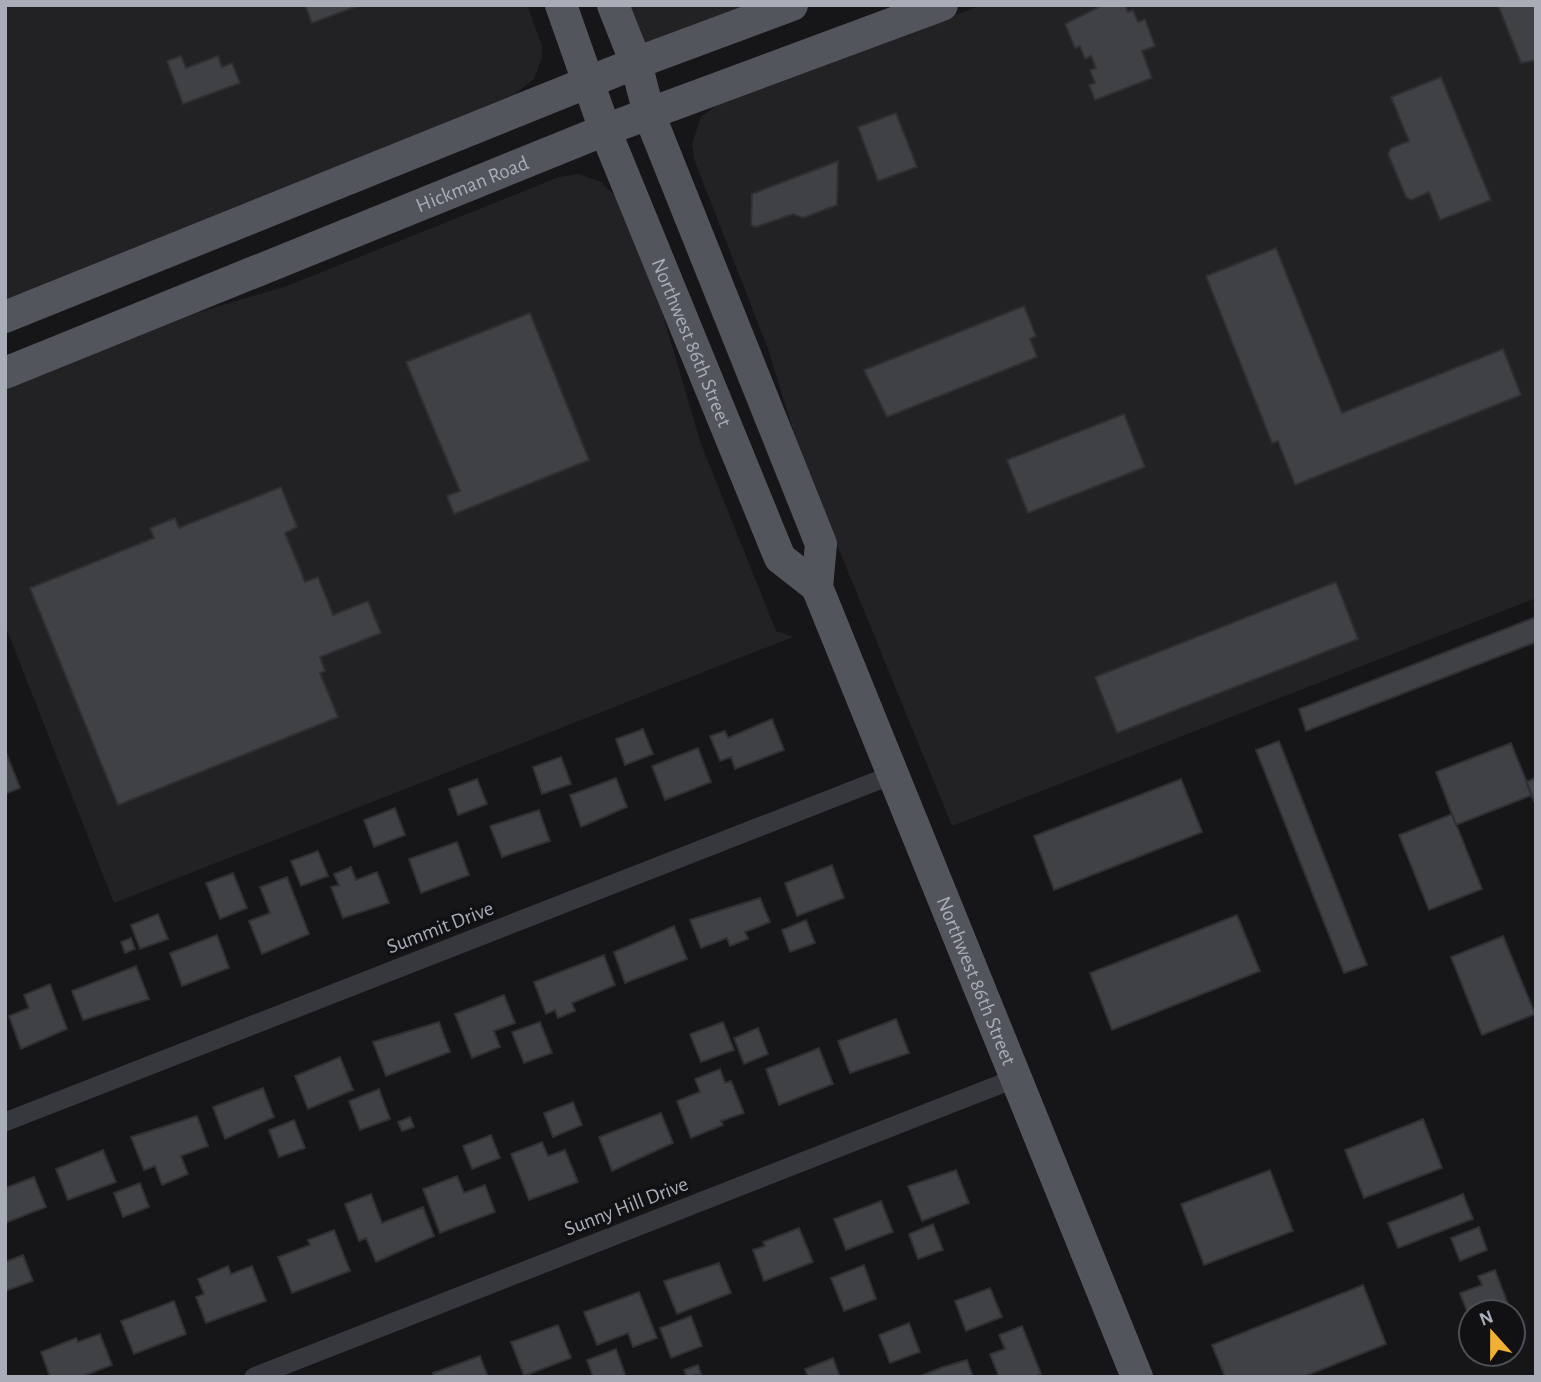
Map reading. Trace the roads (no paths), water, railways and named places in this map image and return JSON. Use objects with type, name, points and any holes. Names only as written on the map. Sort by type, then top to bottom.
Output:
[{"type":"main road","name":"Northwest 86th Street","points":[[561,5],[605,130],[780,558],[817,587]]},
{"type":"main road","name":"Northwest 86th Street","points":[[613,5],[636,63],[649,114],[821,544],[817,587],[1137,1377]]},
{"type":"main road","points":[[5,317],[636,63],[792,5]]},
{"type":"main road","name":"Hickman Road","points":[[5,373],[605,130],[942,5]]},
{"type":"street","name":"Summit Drive","points":[[5,1122],[892,775]]},
{"type":"street","name":"Sunny Hill Drive","points":[[254,1377],[1016,1078]]}]
